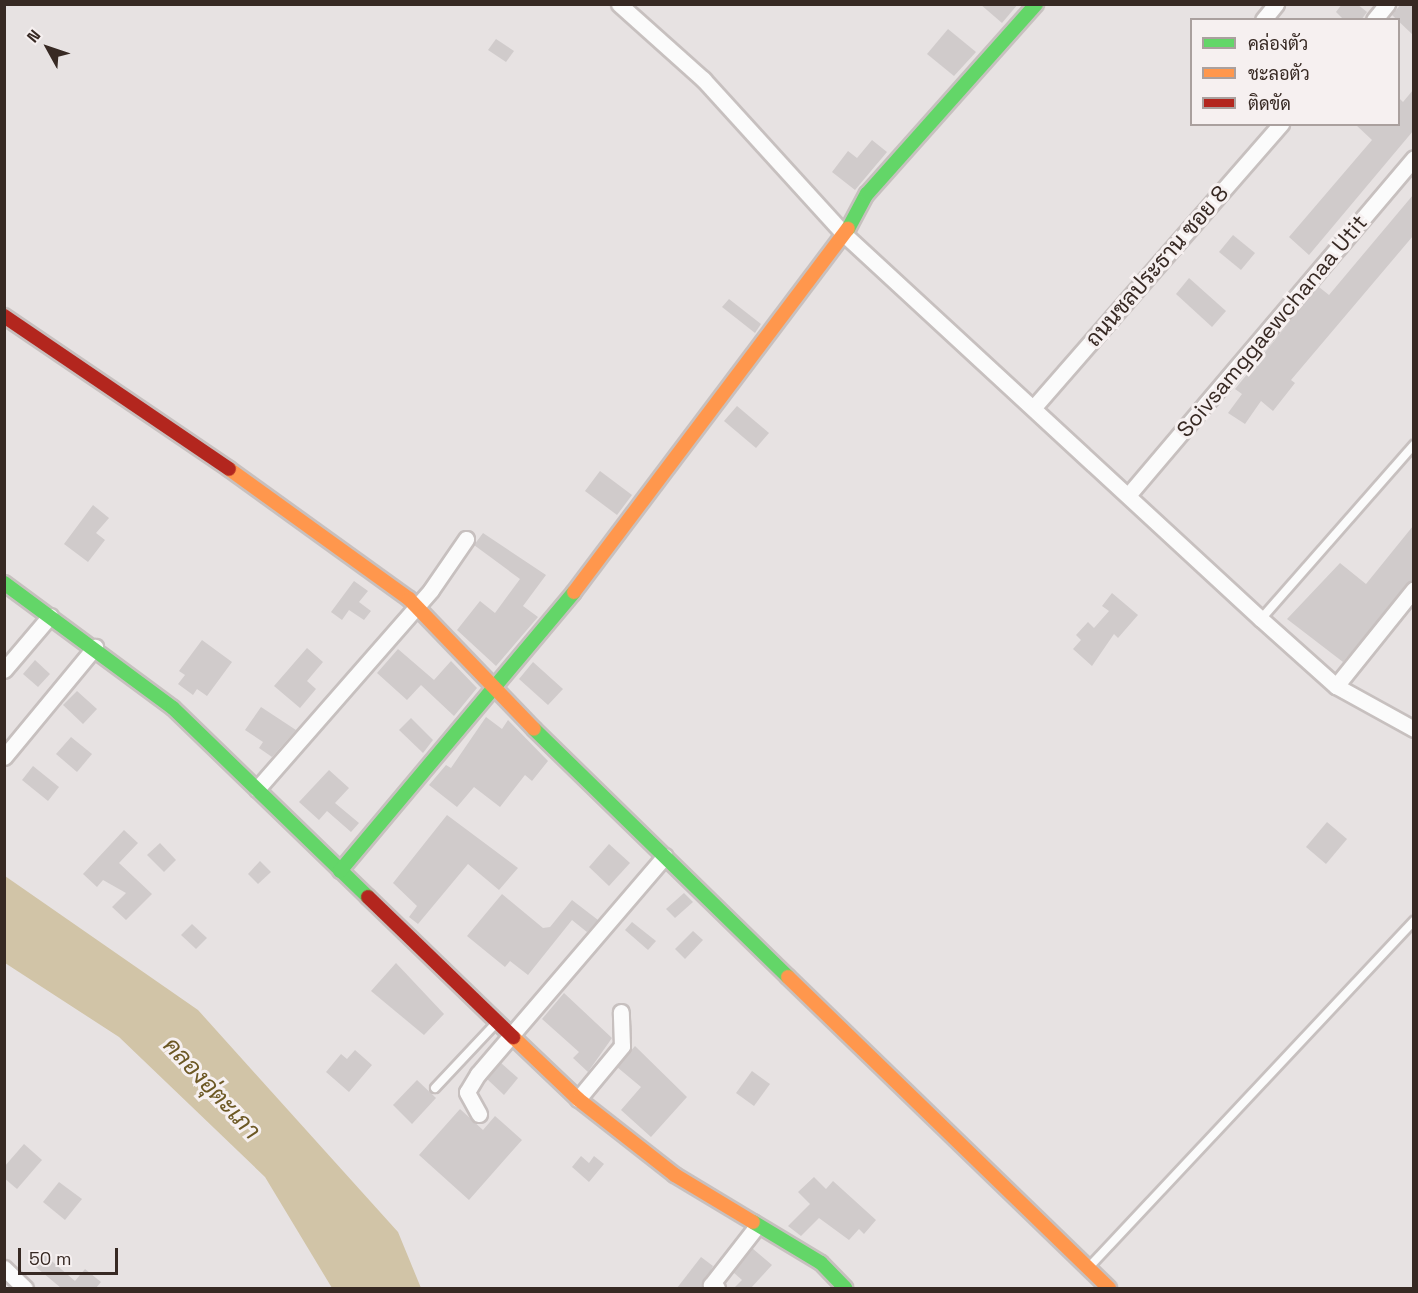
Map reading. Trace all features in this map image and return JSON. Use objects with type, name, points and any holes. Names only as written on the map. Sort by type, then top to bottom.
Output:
[{"type":"street","points":[[619,4],[703,79],[846,236],[1130,493],[1261,619],[1336,686],[1413,729]]},
{"type":"street","points":[[340,871],[496,688],[846,236],[867,194],[1036,4]]},
{"type":"street","points":[[1265,18],[1276,4]]},
{"type":"street","points":[[1376,18],[1387,4]]},
{"type":"street","name":"ถนนชลประธาน ซอย 8","points":[[1034,407],[1279,126]]},
{"type":"street","name":"Soivsamggaewchanaa Utit","points":[[1130,493],[1413,158]]},
{"type":"street","points":[[4,316],[109,382],[364,562],[416,606],[665,856],[1109,1288]]},
{"type":"street","points":[[257,789],[416,606],[466,539]]},
{"type":"street","points":[[4,583],[95,647],[173,708],[340,871],[498,1021],[513,1032],[578,1099],[675,1175],[821,1263],[845,1288]]},
{"type":"street","points":[[1336,686],[1413,589]]},
{"type":"street","points":[[4,670],[50,616]]},
{"type":"street","points":[[4,757],[95,647]]},
{"type":"street","points":[[479,1114],[467,1092],[513,1032],[665,856]]},
{"type":"street","points":[[578,1099],[622,1046],[621,1012]]},
{"type":"street","points":[[717,1288],[711,1285],[757,1226]]},
{"type":"street","points":[[4,1268],[25,1288]]},
{"type":"lane","points":[[1261,619],[1413,445]]},
{"type":"lane","points":[[1088,1269],[1413,921]]},
{"type":"lane","points":[[435,1088],[498,1021]]},
{"type":"water","name":"คลองอุ่ตะเภา","points":[[5,876],[198,1010],[398,1232],[421,1288],[332,1288],[265,1177],[119,1037],[5,963]]},
{"type":"building","points":[[980,4],[1018,4],[1002,23]]},
{"type":"building","points":[[1342,4],[1357,4],[1367,12],[1362,18],[1342,18],[1336,12]]},
{"type":"building","points":[[1401,4],[1413,4],[1413,35],[1400,23],[1400,18],[1392,15]]},
{"type":"building","points":[[948,29],[976,52],[954,76],[927,54]]},
{"type":"building","points":[[496,39],[514,51],[506,62],[488,50]]},
{"type":"building","points":[[1413,90],[1413,131],[1309,255],[1289,237],[1372,140],[1357,126],[1400,126],[1400,99],[1403,102]]},
{"type":"building","points":[[872,140],[887,152],[855,190],[832,172],[848,151],[857,158]]},
{"type":"building","points":[[1413,195],[1413,236],[1291,380],[1295,383],[1273,411],[1261,401],[1245,424],[1228,413],[1242,394],[1235,389],[1304,304],[1319,287],[1329,295]]},
{"type":"building","points":[[1233,235],[1255,253],[1241,270],[1219,252]]},
{"type":"building","points":[[1189,278],[1226,311],[1212,327],[1176,294]]},
{"type":"building","points":[[729,299],[761,324],[755,333],[722,307]]},
{"type":"building","points":[[737,406],[769,433],[756,448],[724,421]]},
{"type":"building","points":[[600,471],[632,495],[617,515],[585,491]]},
{"type":"building","points":[[93,505],[109,518],[96,533],[105,540],[88,562],[64,544]]},
{"type":"building","points":[[1413,526],[1413,580],[1343,662],[1287,619],[1340,563],[1366,584]]},
{"type":"building","points":[[483,533],[546,575],[523,606],[538,617],[496,666],[457,630],[480,601],[495,613],[520,579],[474,545]]},
{"type":"building","points":[[354,581],[368,591],[359,602],[371,611],[364,620],[349,610],[342,620],[331,612]]},
{"type":"building","points":[[1112,593],[1138,615],[1118,638],[1114,634],[1092,666],[1073,649],[1081,640],[1076,635],[1088,622],[1094,628],[1109,611],[1102,606]]},
{"type":"building","points":[[202,640],[232,662],[207,696],[197,689],[193,695],[178,684],[185,675],[179,671]]},
{"type":"building","points":[[307,648],[323,662],[307,681],[316,689],[300,708],[274,686]]},
{"type":"building","points":[[398,649],[434,680],[451,661],[477,688],[454,716],[421,685],[407,700],[377,673]]},
{"type":"building","points":[[35,660],[50,674],[38,687],[23,674]]},
{"type":"building","points":[[533,662],[563,689],[548,705],[519,679]]},
{"type":"building","points":[[77,691],[97,709],[83,724],[63,705]]},
{"type":"building","points":[[261,707],[296,730],[272,757],[259,748],[263,742],[245,730]]},
{"type":"building","points":[[486,717],[502,729],[508,720],[548,761],[532,781],[525,775],[500,807],[474,787],[457,807],[429,785],[446,765],[451,768]]},
{"type":"building","points":[[411,718],[433,740],[423,753],[399,730]]},
{"type":"building","points":[[71,737],[92,754],[77,772],[56,754]]},
{"type":"building","points":[[33,766],[59,787],[48,801],[22,780]]},
{"type":"building","points":[[329,770],[349,788],[335,803],[359,823],[351,832],[327,811],[319,820],[299,802]]},
{"type":"building","points":[[447,815],[518,868],[499,890],[468,864],[418,924],[409,917],[417,906],[393,883]]},
{"type":"building","points":[[1327,822],[1347,839],[1326,864],[1306,847]]},
{"type":"building","points":[[124,830],[138,843],[119,863],[152,894],[126,920],[112,907],[126,893],[103,880],[97,887],[83,874]]},
{"type":"building","points":[[160,843],[176,860],[164,872],[147,855]]},
{"type":"building","points":[[609,844],[630,863],[609,886],[589,867]]},
{"type":"building","points":[[260,861],[271,872],[258,884],[248,874]]},
{"type":"building","points":[[684,893],[693,902],[675,918],[666,909]]},
{"type":"building","points":[[502,894],[543,928],[550,927],[572,900],[598,920],[587,932],[572,920],[528,975],[510,961],[505,967],[467,936]]},
{"type":"building","points":[[632,922],[656,941],[648,950],[625,930]]},
{"type":"building","points":[[192,924],[207,938],[196,949],[181,935]]},
{"type":"building","points":[[693,931],[703,940],[685,959],[675,949]]},
{"type":"building","points":[[396,963],[444,1014],[424,1035],[371,991]]},
{"type":"building","points":[[564,993],[612,1038],[588,1072],[573,1058],[579,1052],[542,1019]]},
{"type":"building","points":[[635,1046],[687,1097],[651,1137],[621,1110],[641,1087],[617,1067]]},
{"type":"building","points":[[355,1050],[372,1065],[349,1092],[326,1072],[341,1054],[347,1059]]},
{"type":"building","points":[[501,1063],[518,1078],[504,1095],[487,1079]]},
{"type":"building","points":[[752,1071],[770,1084],[754,1106],[736,1093]]},
{"type":"building","points":[[417,1080],[436,1098],[412,1124],[393,1105]]},
{"type":"building","points":[[460,1109],[483,1130],[495,1116],[522,1140],[469,1200],[419,1155]]},
{"type":"building","points":[[24,1144],[42,1160],[17,1189],[4,1178],[4,1167]]},
{"type":"building","points":[[581,1156],[589,1163],[594,1156],[604,1164],[589,1182],[572,1167]]},
{"type":"building","points":[[814,1177],[826,1189],[833,1181],[876,1220],[864,1234],[859,1229],[849,1240],[819,1218],[801,1236],[788,1226],[810,1204],[798,1192]]},
{"type":"building","points":[[59,1182],[82,1199],[65,1220],[43,1202]]},
{"type":"building","points":[[752,1248],[772,1265],[751,1288],[734,1288],[742,1280],[733,1272]]},
{"type":"building","points":[[40,1251],[75,1281],[85,1269],[101,1282],[96,1288],[61,1288],[30,1262]]},
{"type":"building","points":[[701,1257],[713,1266],[702,1288],[677,1288]]},
{"type":"traffic: fast","points":[[848,229],[867,194],[1036,4]]},
{"type":"traffic: fast","points":[[4,583],[173,708],[368,897]]},
{"type":"traffic: fast","points":[[340,871],[574,592]]},
{"type":"traffic: fast","points":[[534,729],[788,977]]},
{"type":"traffic: fast","points":[[753,1222],[821,1263],[845,1288]]},
{"type":"traffic: slow","points":[[574,592],[848,229]]},
{"type":"traffic: slow","points":[[229,469],[409,599],[534,729]]},
{"type":"traffic: slow","points":[[788,977],[1109,1288]]},
{"type":"traffic: slow","points":[[513,1037],[578,1099],[675,1175],[753,1222]]},
{"type":"traffic: jam","points":[[4,316],[229,469]]},
{"type":"traffic: jam","points":[[368,897],[513,1037]]}]
